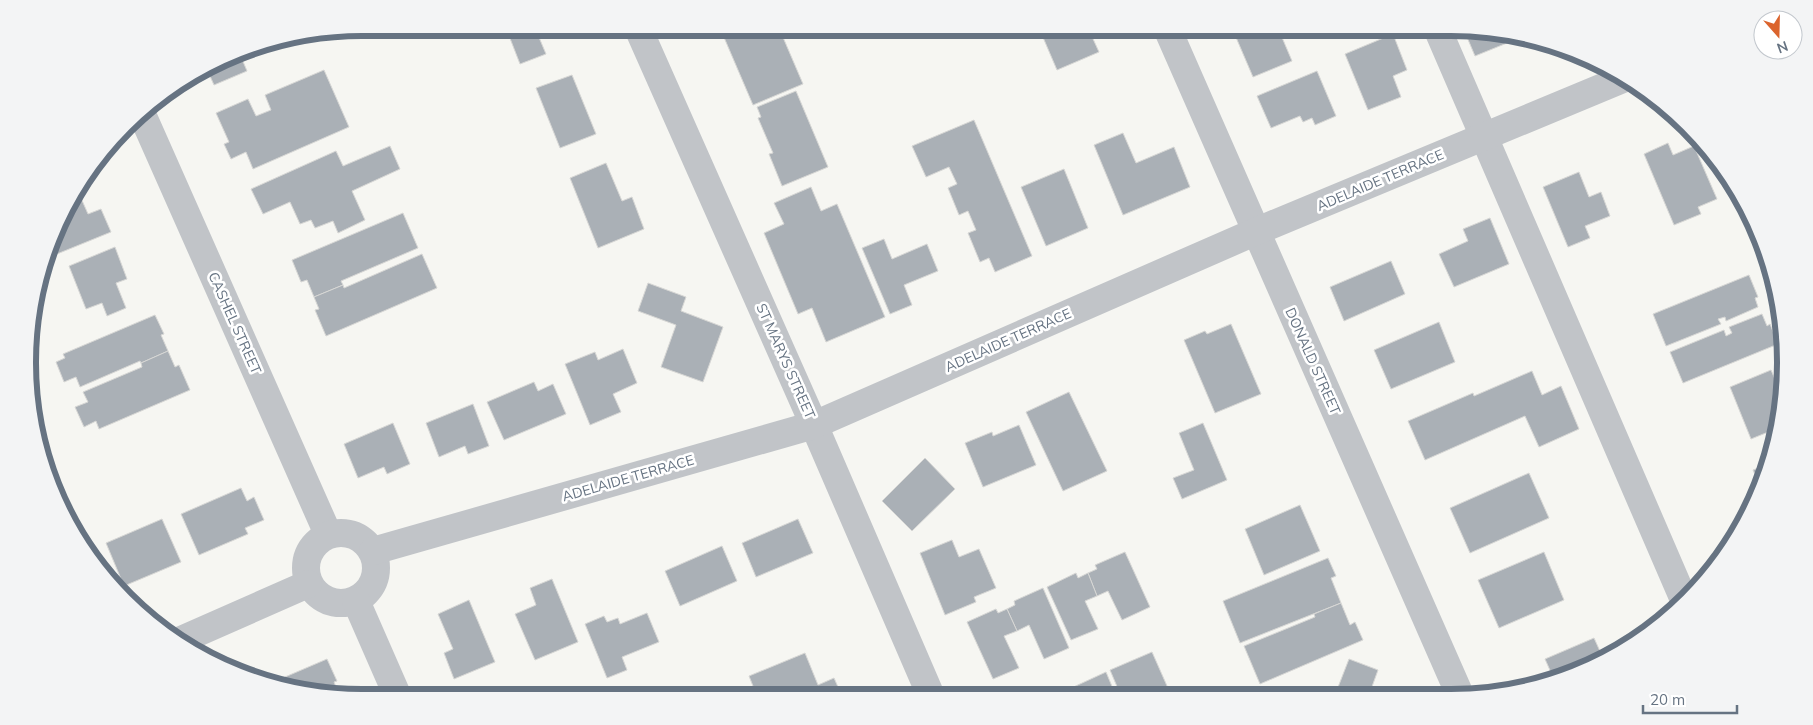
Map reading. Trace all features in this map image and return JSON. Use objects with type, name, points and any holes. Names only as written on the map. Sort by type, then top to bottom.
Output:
[{"type":"street","name":"ST MARYS STREET","points":[[642,36],[814,425],[928,689]]},
{"type":"street","name":"DONALD STREET","points":[[1171,36],[1457,689]]},
{"type":"street","points":[[1440,36],[1681,593]]},
{"type":"street","name":"ADELAIDE TERRACE","points":[[373,551],[814,425],[1256,231],[1616,82]]},
{"type":"street","name":"CASHEL STREET","points":[[144,120],[328,534]]},
{"type":"street","points":[[344,532],[361,538],[373,551],[377,566],[371,587],[356,601],[341,604],[321,598],[308,584],[305,568],[310,549],[328,534],[344,532]]},
{"type":"street","points":[[187,637],[308,584]]},
{"type":"street","points":[[356,601],[394,689]]},
{"type":"building","points":[[509,36],[538,36],[546,54],[520,64]]},
{"type":"building","points":[[723,36],[782,36],[803,84],[753,105]]},
{"type":"building","points":[[1042,36],[1092,36],[1099,52],[1057,70]]},
{"type":"building","points":[[1235,36],[1281,36],[1292,61],[1253,77]]},
{"type":"building","points":[[1388,36],[1394,36],[1407,70],[1393,76],[1401,97],[1368,110],[1345,54]]},
{"type":"building","points":[[1467,37],[1509,42],[1475,56]]},
{"type":"building","points":[[242,60],[247,71],[214,85],[209,75]]},
{"type":"building","points":[[324,70],[349,127],[253,169],[246,152],[231,159],[224,144],[229,142],[216,113],[248,99],[256,116],[271,110],[265,95]]},
{"type":"building","points":[[1317,71],[1336,116],[1315,125],[1312,118],[1303,122],[1300,116],[1271,128],[1257,96]]},
{"type":"building","points":[[572,75],[596,134],[560,148],[536,88]]},
{"type":"building","points":[[796,91],[828,167],[782,186],[769,154],[773,153],[758,118],[761,117],[757,107]]},
{"type":"building","points":[[974,120],[1032,256],[995,272],[989,258],[980,262],[968,233],[976,230],[968,211],[959,215],[948,188],[957,184],[949,167],[926,177],[912,146]]},
{"type":"building","points":[[1123,133],[1136,163],[1174,147],[1190,187],[1123,215],[1094,145]]},
{"type":"building","points":[[1668,143],[1673,155],[1694,146],[1717,199],[1698,207],[1701,214],[1674,225],[1644,154]]},
{"type":"building","points":[[390,146],[400,169],[352,191],[365,220],[338,233],[333,221],[315,228],[311,220],[300,224],[290,202],[263,214],[251,189],[336,151],[343,166]]},
{"type":"building","points":[[606,163],[622,201],[632,197],[644,229],[598,248],[570,178]]},
{"type":"building","points":[[1064,169],[1088,228],[1046,246],[1021,187]]},
{"type":"building","points":[[1579,172],[1589,197],[1601,192],[1610,216],[1585,226],[1590,238],[1568,247],[1543,187]]},
{"type":"building","points":[[811,187],[821,211],[837,204],[885,317],[826,342],[812,308],[798,314],[764,233],[784,224],[774,203]]},
{"type":"building","points":[[81,198],[88,214],[101,209],[111,232],[55,255],[61,238]]},
{"type":"building","points":[[403,213],[418,248],[341,281],[343,285],[314,297],[307,280],[301,282],[292,260]]},
{"type":"building","points":[[1490,218],[1509,264],[1454,287],[1439,254],[1468,241],[1463,229]]},
{"type":"building","points":[[884,239],[892,259],[927,244],[938,271],[904,285],[912,305],[890,314],[862,248]]},
{"type":"building","points":[[115,247],[127,279],[116,283],[126,308],[107,316],[102,303],[86,309],[69,266]]},
{"type":"building","points":[[422,254],[437,288],[326,336],[315,310],[319,309],[314,297],[343,285],[344,288]]},
{"type":"building","points":[[1391,261],[1405,294],[1344,321],[1330,287]]},
{"type":"building","points":[[1749,275],[1758,297],[1755,298],[1758,307],[1726,321],[1725,317],[1718,319],[1721,324],[1666,346],[1653,314]]},
{"type":"building","points":[[648,283],[686,297],[681,311],[723,327],[703,382],[661,367],[676,325],[638,311]]},
{"type":"building","points":[[1762,314],[1767,326],[1770,324],[1776,345],[1683,383],[1670,352],[1724,330],[1726,336],[1732,333],[1729,327]]},
{"type":"building","points":[[155,315],[164,334],[161,335],[168,351],[80,387],[76,377],[64,382],[56,362],[65,358],[63,354]]},
{"type":"building","points":[[1439,322],[1455,362],[1391,389],[1374,350]]},
{"type":"building","points":[[1231,324],[1261,394],[1215,413],[1184,340],[1205,331],[1207,334]]},
{"type":"building","points":[[623,349],[637,383],[613,394],[621,412],[590,425],[565,364],[595,352],[598,360]]},
{"type":"building","points":[[168,351],[175,367],[179,365],[190,390],[99,429],[96,421],[84,427],[75,407],[88,402],[83,392],[142,367],[141,363]]},
{"type":"building","points":[[1771,370],[1776,382],[1769,432],[1751,439],[1730,387]]},
{"type":"building","points":[[1532,371],[1542,395],[1561,386],[1579,429],[1539,447],[1525,416],[1425,460],[1408,421],[1473,393],[1474,396]]},
{"type":"building","points":[[534,382],[538,391],[553,384],[566,414],[504,440],[487,402]]},
{"type":"building","points":[[1069,392],[1107,471],[1063,491],[1026,412]]},
{"type":"building","points":[[473,404],[489,446],[468,454],[465,446],[439,457],[426,423]]},
{"type":"building","points":[[393,423],[410,464],[387,474],[384,467],[358,478],[344,444]]},
{"type":"building","points":[[1203,423],[1227,480],[1182,499],[1173,478],[1194,470],[1179,433]]},
{"type":"building","points":[[1019,425],[1036,465],[983,487],[965,443],[992,432],[993,436]]},
{"type":"building","points":[[925,458],[955,489],[912,531],[882,501]]},
{"type":"building","points":[[1759,468],[1756,476],[1753,470]]},
{"type":"building","points":[[1529,473],[1549,518],[1470,553],[1450,508]]},
{"type":"building","points":[[241,488],[247,501],[254,497],[264,520],[245,528],[248,534],[199,555],[181,514]]},
{"type":"building","points":[[1300,505],[1320,551],[1264,575],[1245,529]]},
{"type":"building","points":[[162,519],[181,562],[125,586],[106,543]]},
{"type":"building","points":[[798,519],[813,553],[756,577],[742,543]]},
{"type":"building","points":[[952,540],[959,557],[979,549],[996,588],[974,597],[976,602],[945,615],[920,553]]},
{"type":"building","points":[[722,546],[737,581],[680,606],[665,571]]},
{"type":"building","points":[[1125,552],[1150,607],[1122,620],[1108,591],[1097,596],[1088,573],[1097,569],[1095,565]]},
{"type":"building","points":[[1544,552],[1564,600],[1499,628],[1478,580]]},
{"type":"building","points":[[1328,558],[1336,576],[1331,578],[1341,603],[1240,643],[1223,601]]},
{"type":"building","points":[[1076,573],[1078,578],[1088,573],[1097,596],[1085,601],[1098,629],[1071,640],[1047,587]]},
{"type":"building","points":[[552,579],[578,642],[535,660],[515,614],[536,605],[530,588]]},
{"type":"building","points":[[1043,588],[1069,648],[1044,659],[1029,625],[1017,631],[1007,609],[1015,605],[1014,601]]},
{"type":"building","points":[[469,600],[495,662],[454,679],[444,653],[453,649],[438,614]]},
{"type":"building","points":[[1341,603],[1350,625],[1355,622],[1363,640],[1260,684],[1244,646],[1315,617],[1314,614]]},
{"type":"building","points":[[996,609],[998,613],[1007,609],[1017,631],[1004,636],[1019,668],[993,679],[967,622]]},
{"type":"building","points":[[647,613],[659,642],[622,657],[627,670],[607,678],[585,624],[604,616],[607,622],[618,618],[620,624]]},
{"type":"building","points":[[1594,638],[1600,652],[1551,672],[1545,659]]},
{"type":"building","points":[[1152,652],[1168,689],[1118,689],[1110,670]]},
{"type":"building","points":[[805,653],[818,685],[834,678],[839,689],[754,689],[749,676]]},
{"type":"building","points":[[327,659],[337,681],[334,682],[336,688],[286,680],[285,677]]},
{"type":"building","points":[[1349,659],[1378,670],[1371,689],[1337,689]]},
{"type":"building","points":[[1106,672],[1113,689],[1069,689]]}]
